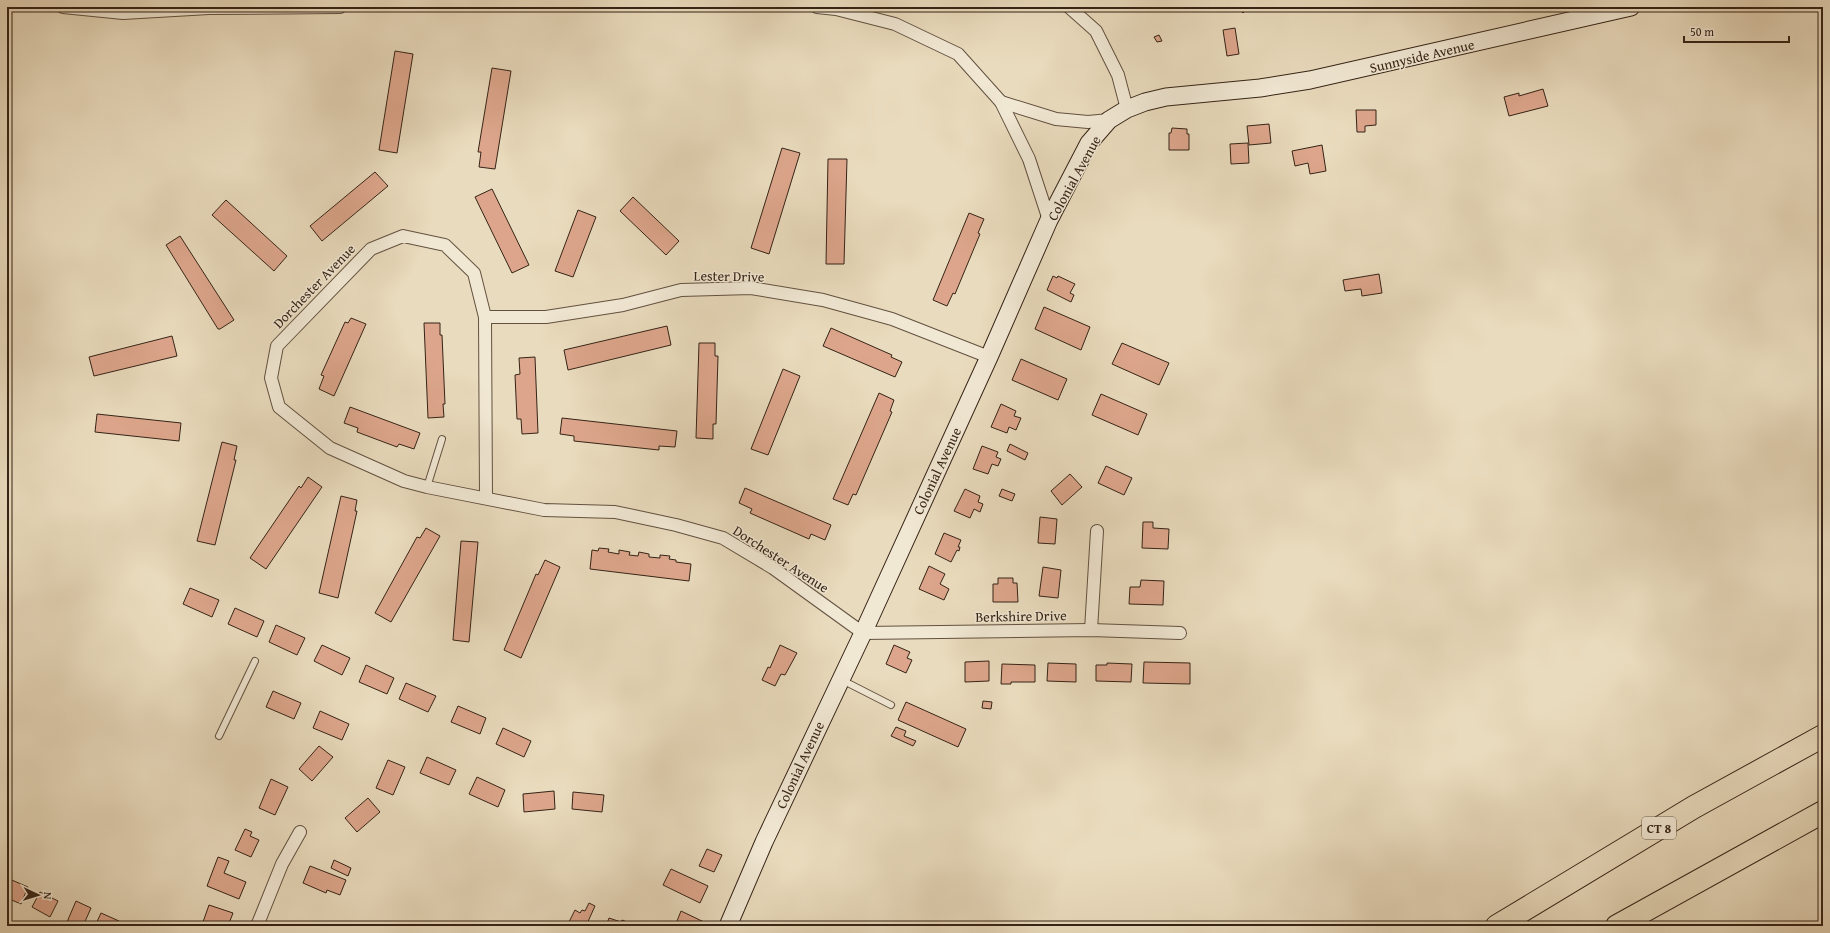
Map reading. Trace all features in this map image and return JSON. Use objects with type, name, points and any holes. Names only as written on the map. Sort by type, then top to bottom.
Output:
[{"type":"highway","name":"CT 8","points":[[1497,926],[1694,807],[1823,736]]},
{"type":"highway","points":[[1617,926],[1823,812]]},
{"type":"street","points":[[63,7],[123,13],[209,8],[340,7]]},
{"type":"street","points":[[817,7],[836,9],[895,24],[958,54],[1000,102],[1029,159],[1049,220]]},
{"type":"street","points":[[1069,7],[1096,31],[1118,75],[1127,109]]},
{"type":"street","name":"Sunnyside Avenue","points":[[1212,91],[1260,88],[1310,80],[1631,7]]},
{"type":"street","name":"Colonial Avenue","points":[[728,926],[764,842],[841,680],[989,357],[1049,220],[1089,143],[1109,120],[1127,109],[1166,97],[1212,91]]},
{"type":"street","points":[[1000,102],[1056,120],[1088,122],[1109,120]]},
{"type":"street","name":"Dorchester Avenue","points":[[486,498],[485,317],[474,273],[445,245],[403,236],[371,249],[277,346],[271,378],[279,407],[330,448],[404,481],[427,486],[544,510],[614,512],[676,525],[723,538],[773,568],[862,633]]},
{"type":"street","name":"Lester Drive","points":[[485,317],[546,317],[622,305],[681,290],[751,288],[823,300],[892,319],[989,357]]},
{"type":"street","points":[[1090,630],[1097,531]]},
{"type":"street","name":"Berkshire Drive","points":[[862,633],[1090,630],[1180,633]]},
{"type":"street","points":[[257,926],[282,864],[300,832]]},
{"type":"lane","points":[[427,486],[442,439]]},
{"type":"lane","points":[[219,736],[255,661]]},
{"type":"lane","points":[[841,680],[891,704]]},
{"type":"building","points":[[1237,7],[1248,7],[1243,13]]},
{"type":"building","points":[[1235,28],[1239,54],[1227,56],[1223,30]]},
{"type":"building","points":[[1159,35],[1162,41],[1157,42],[1154,37]]},
{"type":"building","points":[[395,51],[413,54],[397,153],[379,150]]},
{"type":"building","points":[[492,68],[511,71],[495,169],[479,167],[481,152],[478,152]]},
{"type":"building","points":[[1543,89],[1548,106],[1509,116],[1504,97],[1519,93],[1519,96]]},
{"type":"building","points":[[1356,110],[1376,110],[1376,125],[1365,126],[1365,132],[1357,132]]},
{"type":"building","points":[[1269,124],[1271,143],[1249,145],[1247,126]]},
{"type":"building","points":[[1172,128],[1187,129],[1187,134],[1189,134],[1189,150],[1169,150],[1169,133],[1171,133]]},
{"type":"building","points":[[1248,143],[1249,163],[1231,164],[1230,144]]},
{"type":"building","points":[[1322,145],[1326,171],[1310,174],[1308,163],[1295,166],[1292,151]]},
{"type":"building","points":[[782,148],[800,153],[769,254],[751,248]]},
{"type":"building","points":[[828,159],[847,159],[844,264],[826,264]]},
{"type":"building","points":[[375,172],[388,186],[322,241],[310,226]]},
{"type":"building","points":[[492,189],[529,265],[512,273],[475,197]]},
{"type":"building","points":[[633,197],[679,241],[666,255],[620,211]]},
{"type":"building","points":[[226,200],[287,256],[274,271],[212,215]]},
{"type":"building","points":[[578,210],[596,217],[573,277],[555,271]]},
{"type":"building","points":[[969,213],[984,219],[978,233],[980,234],[955,294],[953,293],[947,306],[933,300]]},
{"type":"building","points":[[180,236],[234,320],[220,329],[218,329],[166,245]]},
{"type":"building","points":[[1379,274],[1382,293],[1362,296],[1361,289],[1345,291],[1343,280]]},
{"type":"building","points":[[1053,276],[1057,278],[1058,276],[1075,284],[1070,293],[1074,295],[1071,302],[1047,290]]},
{"type":"building","points":[[1044,307],[1090,327],[1081,350],[1035,329]]},
{"type":"building","points":[[351,318],[366,324],[334,396],[319,389],[324,376],[321,375],[345,322],[348,323]]},
{"type":"building","points":[[424,323],[440,323],[440,335],[442,335],[445,404],[443,404],[444,417],[428,418]]},
{"type":"building","points":[[667,326],[671,345],[568,370],[564,350]]},
{"type":"building","points":[[831,328],[892,355],[891,357],[902,362],[895,377],[823,346]]},
{"type":"building","points":[[172,336],[177,356],[94,376],[89,357]]},
{"type":"building","points":[[699,343],[715,343],[715,356],[718,356],[716,424],[713,424],[713,439],[696,438]]},
{"type":"building","points":[[1122,343],[1169,363],[1159,385],[1112,364]]},
{"type":"building","points":[[535,357],[538,433],[522,434],[521,419],[517,419],[515,375],[520,374],[519,358]]},
{"type":"building","points":[[1021,359],[1067,379],[1058,400],[1012,380]]},
{"type":"building","points":[[783,369],[800,376],[768,455],[751,449]]},
{"type":"building","points":[[879,393],[894,400],[890,411],[892,412],[856,495],[853,494],[848,505],[833,499]]},
{"type":"building","points":[[1101,394],[1147,414],[1138,435],[1092,415]]},
{"type":"building","points":[[1001,404],[1016,411],[1014,416],[1021,418],[1016,430],[1009,427],[1007,433],[991,427]]},
{"type":"building","points":[[350,407],[420,433],[414,449],[399,444],[397,447],[357,432],[358,428],[344,423]]},
{"type":"building","points":[[97,414],[181,423],[179,441],[95,432]]},
{"type":"building","points":[[562,418],[677,431],[675,447],[659,446],[659,450],[574,441],[574,436],[560,434]]},
{"type":"building","points":[[222,442],[237,446],[234,460],[236,460],[215,545],[197,541]]},
{"type":"building","points":[[1010,444],[1028,453],[1025,460],[1007,451]]},
{"type":"building","points":[[982,446],[998,452],[996,457],[1001,459],[998,466],[992,464],[988,474],[973,469]]},
{"type":"building","points":[[1106,466],[1132,478],[1124,495],[1098,483]]},
{"type":"building","points":[[1070,474],[1082,487],[1062,505],[1051,491]]},
{"type":"building","points":[[308,477],[322,487],[266,569],[250,558],[299,486],[301,488]]},
{"type":"building","points":[[745,488],[831,525],[825,540],[811,534],[809,539],[750,513],[752,509],[739,503]]},
{"type":"building","points":[[965,489],[980,496],[978,502],[983,504],[980,512],[974,509],[970,518],[954,511]]},
{"type":"building","points":[[1002,489],[1015,494],[1012,501],[999,496]]},
{"type":"building","points":[[341,496],[357,500],[355,511],[357,511],[338,598],[319,593]]},
{"type":"building","points":[[1040,517],[1057,519],[1055,544],[1038,543]]},
{"type":"building","points":[[1143,522],[1153,522],[1153,528],[1169,529],[1168,549],[1142,548]]},
{"type":"building","points":[[426,528],[440,536],[391,622],[375,613],[417,537],[420,538]]},
{"type":"building","points":[[944,533],[961,540],[958,547],[960,547],[959,551],[957,550],[951,562],[935,554]]},
{"type":"building","points":[[461,541],[478,542],[469,642],[453,640]]},
{"type":"building","points":[[599,548],[609,549],[608,552],[619,554],[619,550],[630,552],[629,555],[638,556],[639,552],[649,554],[649,557],[660,558],[660,555],[670,556],[669,559],[676,560],[676,562],[691,564],[689,581],[590,569],[592,550],[598,551]]},
{"type":"building","points":[[545,560],[560,567],[521,658],[504,650],[536,574],[538,575]]},
{"type":"building","points":[[929,566],[945,574],[940,584],[949,589],[944,600],[919,589]]},
{"type":"building","points":[[1043,567],[1061,570],[1058,598],[1039,596]]},
{"type":"building","points":[[998,578],[1013,578],[1013,583],[1017,583],[1018,602],[993,602],[993,584],[998,584]]},
{"type":"building","points":[[1141,580],[1164,581],[1163,605],[1129,604],[1130,587],[1140,587]]},
{"type":"building","points":[[190,588],[219,600],[212,617],[183,604]]},
{"type":"building","points":[[235,608],[264,621],[257,637],[228,624]]},
{"type":"building","points":[[276,625],[305,638],[297,655],[269,642]]},
{"type":"building","points":[[322,645],[350,658],[342,675],[314,661]]},
{"type":"building","points":[[780,645],[797,653],[785,675],[781,674],[775,686],[762,680],[768,667],[770,668]]},
{"type":"building","points":[[894,645],[910,652],[907,658],[912,660],[906,673],[886,664]]},
{"type":"building","points":[[989,661],[989,681],[965,682],[965,662]]},
{"type":"building","points":[[1144,662],[1190,663],[1190,684],[1143,683]]},
{"type":"building","points":[[1048,663],[1076,664],[1076,682],[1047,681]]},
{"type":"building","points":[[1107,663],[1132,664],[1131,682],[1096,681],[1096,665],[1107,665]]},
{"type":"building","points":[[1002,664],[1035,665],[1035,682],[1011,682],[1011,684],[1001,684]]},
{"type":"building","points":[[366,665],[394,678],[387,694],[359,682]]},
{"type":"building","points":[[406,683],[436,696],[428,712],[399,699]]},
{"type":"building","points":[[273,691],[301,703],[294,719],[266,707]]},
{"type":"building","points":[[983,701],[992,702],[991,709],[982,708]]},
{"type":"building","points":[[906,702],[966,729],[958,747],[898,720]]},
{"type":"building","points":[[458,706],[486,718],[480,734],[451,722]]},
{"type":"building","points":[[320,711],[349,724],[342,740],[313,728]]},
{"type":"building","points":[[896,727],[906,731],[904,736],[916,741],[913,746],[891,736]]},
{"type":"building","points":[[503,728],[531,741],[524,757],[496,744]]},
{"type":"building","points":[[319,746],[333,757],[312,781],[299,769]]},
{"type":"building","points":[[427,757],[456,770],[449,785],[420,773]]},
{"type":"building","points":[[388,760],[405,767],[393,795],[376,788]]},
{"type":"building","points":[[477,777],[505,790],[498,807],[469,794]]},
{"type":"building","points":[[271,779],[288,787],[275,815],[259,808]]},
{"type":"building","points":[[554,791],[555,809],[524,812],[523,794]]},
{"type":"building","points":[[573,792],[604,795],[602,812],[572,809]]},
{"type":"building","points":[[368,798],[380,812],[357,832],[345,818]]},
{"type":"building","points":[[245,829],[252,832],[250,836],[259,840],[251,857],[235,850]]},
{"type":"building","points":[[707,849],[722,855],[714,872],[699,866]]},
{"type":"building","points":[[218,857],[229,861],[224,873],[246,882],[239,899],[207,886]]},
{"type":"building","points":[[334,860],[351,868],[348,876],[331,868]]},
{"type":"building","points":[[310,866],[346,880],[340,895],[327,890],[326,893],[303,883]]},
{"type":"building","points":[[671,869],[708,886],[700,903],[663,885]]},
{"type":"building","points":[[7,878],[28,887],[21,904],[7,898]]},
{"type":"building","points":[[40,892],[58,901],[50,917],[32,907]]},
{"type":"building","points":[[76,901],[91,908],[83,926],[77,926],[67,922]]},
{"type":"building","points":[[589,903],[595,906],[586,926],[567,926],[575,910],[580,913],[582,910],[585,911]]},
{"type":"building","points":[[209,905],[233,913],[228,926],[216,926],[203,922]]},
{"type":"building","points":[[681,911],[706,923],[705,926],[675,926]]},
{"type":"building","points":[[101,913],[119,921],[117,926],[95,926]]},
{"type":"building","points":[[609,918],[621,922],[622,920],[627,922],[626,926],[606,926]]}]
